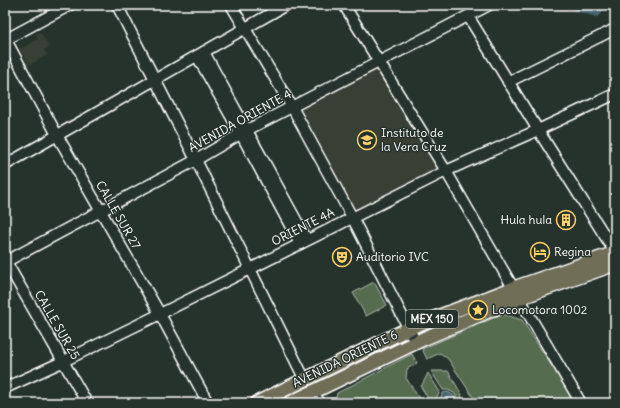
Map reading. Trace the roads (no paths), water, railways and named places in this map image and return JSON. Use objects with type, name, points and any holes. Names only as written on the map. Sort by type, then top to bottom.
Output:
[{"type":"main road","name":"AVENIDA ORIENTE 6","points":[[290,403],[316,398],[419,341],[516,293],[615,253]]},
{"type":"main road","name":"AVENIDA ORIENTE 6","points":[[257,403],[412,326],[615,264]]},
{"type":"main road","points":[[412,326],[419,327],[421,330],[419,341]]},
{"type":"street","points":[[5,39],[70,5]]},
{"type":"street","points":[[117,5],[305,380],[312,380],[315,382],[316,398]]},
{"type":"street","points":[[231,5],[292,107],[412,326]]},
{"type":"street","points":[[5,164],[286,5]]},
{"type":"street","points":[[344,5],[446,171],[581,403]]},
{"type":"street","name":"AVENIDA ORIENTE 4","points":[[5,261],[196,160],[244,132],[489,5]]},
{"type":"street","points":[[468,16],[615,253]]},
{"type":"street","points":[[508,82],[613,30]]},
{"type":"street","name":"CALLE SUR 27","points":[[5,39],[57,135],[160,314],[208,403]]},
{"type":"street","points":[[200,54],[303,242]]},
{"type":"street","name":"ORIENTE 4A","points":[[5,388],[160,314],[446,171],[614,97]]},
{"type":"street","name":"CALLE SUR 25","points":[[5,261],[64,361],[83,402]]},
{"type":"water","points":[[448,392],[453,395],[458,403],[440,403],[440,398],[443,393]]},
{"type":"waterway","points":[[578,5],[596,10]]},
{"type":"place","name":"Instituto de la Vera Cruz","points":[[367,140]]},
{"type":"place","name":"Hula hula","points":[[566,220]]},
{"type":"place","name":"Regina","points":[[540,252]]},
{"type":"place","name":"Auditorio IVC","points":[[342,257]]},
{"type":"place","name":"Locomotora 1002","points":[[478,310]]}]
